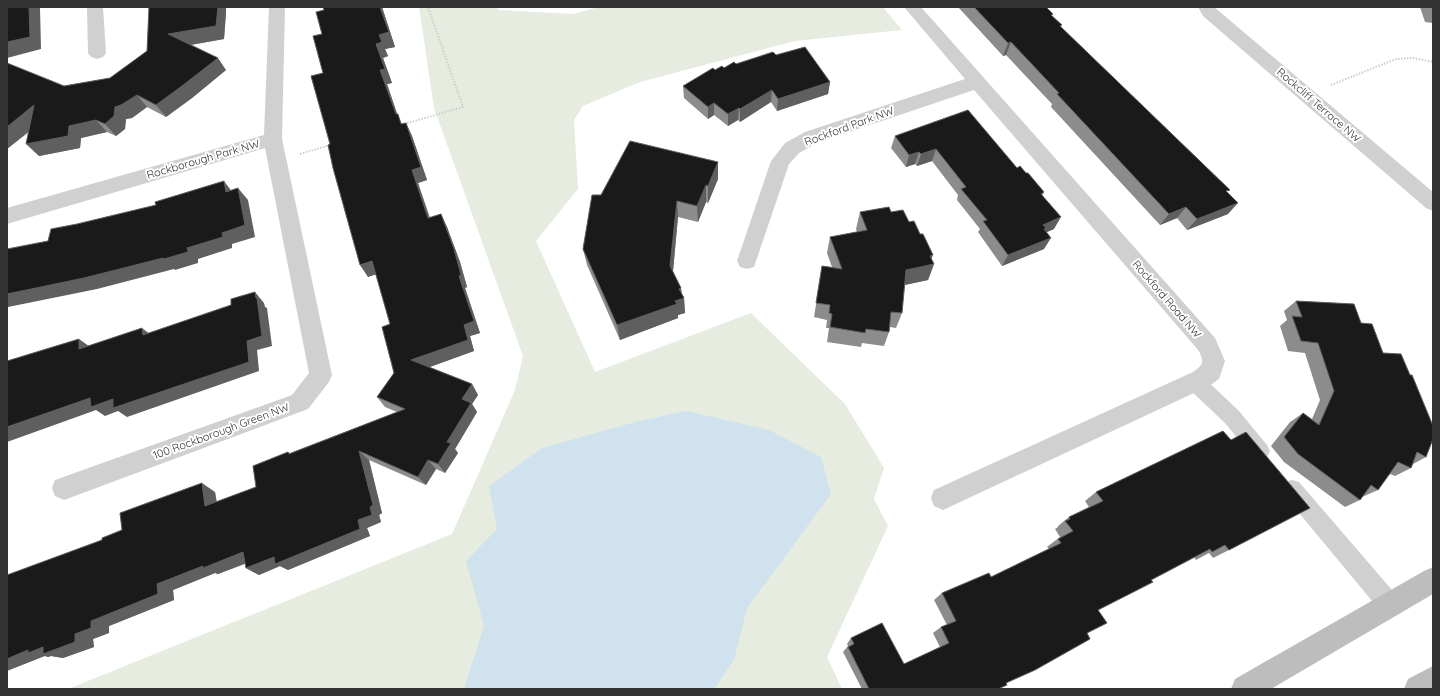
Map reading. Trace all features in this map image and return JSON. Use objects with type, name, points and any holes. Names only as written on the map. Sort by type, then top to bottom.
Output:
[{"type":"main road","points":[[1245,689],[1433,580]]},
{"type":"main road","points":[[1418,689],[1433,680]]},
{"type":"street","points":[[95,7],[97,52]]},
{"type":"street","name":"Rockborough Park NW","points":[[7,216],[273,139],[277,7]]},
{"type":"street","name":"Rockford Road NW","points":[[912,7],[1207,345],[1214,361],[1213,367],[1207,376],[943,498]]},
{"type":"street","name":"Rockcliff Terrace NW","points":[[1206,7],[1209,12],[1433,204]]},
{"type":"street","name":"Rockford Park NW","points":[[747,261],[780,161],[792,148],[812,137],[977,82]]},
{"type":"street","name":"100 Rockborough Green NW","points":[[64,488],[300,402],[321,375],[273,139]]},
{"type":"lane","points":[[1195,382],[1232,417],[1390,605]]},
{"type":"path","points":[[404,124],[463,107],[428,7]]},
{"type":"path","points":[[1307,95],[1396,59],[1413,58],[1433,62]]},
{"type":"path","points":[[277,160],[337,143]]},
{"type":"shaded area","points":[[419,7],[494,7],[500,10],[573,14],[599,7],[883,7],[902,30],[795,41],[640,82],[583,106],[574,120],[578,189],[536,241],[595,372],[751,313],[845,404],[884,468],[874,499],[888,526],[827,657],[842,689],[68,689],[452,534],[515,390],[523,356],[434,108]]},
{"type":"water","points":[[686,411],[769,430],[821,457],[831,494],[747,608],[734,660],[714,689],[464,689],[484,626],[466,561],[497,529],[489,486],[542,448],[639,421]]},
{"type":"building","points":[[7,7],[29,7],[30,37],[7,42]]},
{"type":"building","points":[[149,7],[218,7],[216,26],[168,34],[218,58],[156,105],[137,95],[115,107],[114,116],[105,124],[96,120],[69,126],[68,136],[26,144],[34,105],[7,127],[7,63],[64,86],[110,78],[147,51]]},
{"type":"building","points":[[323,7],[380,7],[389,32],[379,35],[382,42],[376,44],[385,69],[380,70],[396,114],[398,114],[401,124],[406,123],[421,167],[412,170],[428,218],[441,214],[454,249],[461,275],[459,276],[474,321],[464,325],[468,340],[411,360],[472,384],[462,399],[471,403],[447,442],[451,443],[438,464],[428,460],[418,477],[359,451],[373,505],[370,507],[372,515],[358,520],[360,529],[275,564],[274,557],[246,568],[243,552],[203,568],[203,566],[157,584],[158,594],[91,621],[91,628],[75,634],[75,642],[43,654],[43,647],[28,653],[28,650],[7,659],[7,575],[102,540],[102,538],[122,530],[120,513],[202,483],[205,506],[256,487],[253,466],[288,452],[289,454],[405,409],[377,397],[394,373],[382,327],[390,324],[372,261],[360,265],[333,168],[328,145],[330,144],[311,76],[323,73],[313,36],[322,34],[316,12],[324,10]]},
{"type":"building","points":[[974,7],[1046,7],[1053,14],[1051,15],[1062,25],[1060,26],[1230,190],[1226,191],[1238,203],[1197,219],[1186,207],[1169,214],[1057,94],[1059,93],[1011,42],[1008,43]]},
{"type":"building","points":[[805,47],[830,82],[778,99],[772,90],[740,109],[739,108],[728,114],[714,103],[708,107],[683,86],[713,68],[715,70],[722,66],[724,68],[734,62],[736,64],[773,52],[776,55]]},
{"type":"building","points":[[968,110],[1017,168],[1020,166],[1026,173],[1028,173],[1044,192],[1041,194],[1061,217],[1043,225],[1046,228],[1044,229],[1051,238],[1008,255],[983,221],[987,220],[961,189],[966,187],[936,149],[921,154],[919,152],[909,155],[895,136]]},
{"type":"building","points":[[630,141],[718,162],[708,186],[706,185],[697,206],[677,201],[670,266],[681,288],[679,289],[684,298],[675,301],[677,304],[617,325],[583,249],[592,195],[601,195]]},
{"type":"building","points":[[224,181],[226,192],[238,188],[245,225],[222,233],[223,237],[187,248],[188,252],[164,259],[7,294],[7,249],[48,241],[51,229],[156,205],[155,202]]},
{"type":"building","points":[[889,207],[891,212],[903,210],[909,222],[914,221],[920,234],[923,234],[933,255],[930,256],[934,264],[906,270],[902,313],[891,312],[889,332],[866,329],[865,333],[830,327],[832,314],[829,313],[830,305],[816,303],[822,266],[842,269],[830,237],[867,230],[860,212]]},
{"type":"building","points":[[255,292],[262,336],[247,341],[249,362],[113,408],[113,399],[91,407],[90,398],[7,427],[7,361],[79,339],[79,349],[142,328],[143,335],[231,305],[231,299]]},
{"type":"building","points":[[1296,301],[1354,304],[1361,323],[1372,324],[1383,353],[1401,354],[1410,375],[1412,375],[1433,426],[1433,439],[1426,457],[1417,452],[1411,468],[1398,462],[1378,490],[1371,485],[1360,500],[1298,454],[1284,437],[1303,413],[1319,425],[1334,391],[1318,343],[1301,341],[1292,316],[1302,317]]},
{"type":"building","points":[[1223,431],[1231,440],[1246,432],[1310,508],[1229,550],[1225,545],[1212,552],[1210,549],[1151,580],[1153,582],[1098,610],[1107,623],[1087,633],[1090,639],[1035,670],[1006,683],[1007,685],[998,689],[869,689],[848,647],[854,644],[851,638],[882,623],[904,664],[949,643],[941,627],[956,621],[942,593],[989,573],[991,577],[1061,543],[1058,539],[1073,531],[1065,521],[1070,519],[1069,517],[1103,501],[1096,492]]}]
